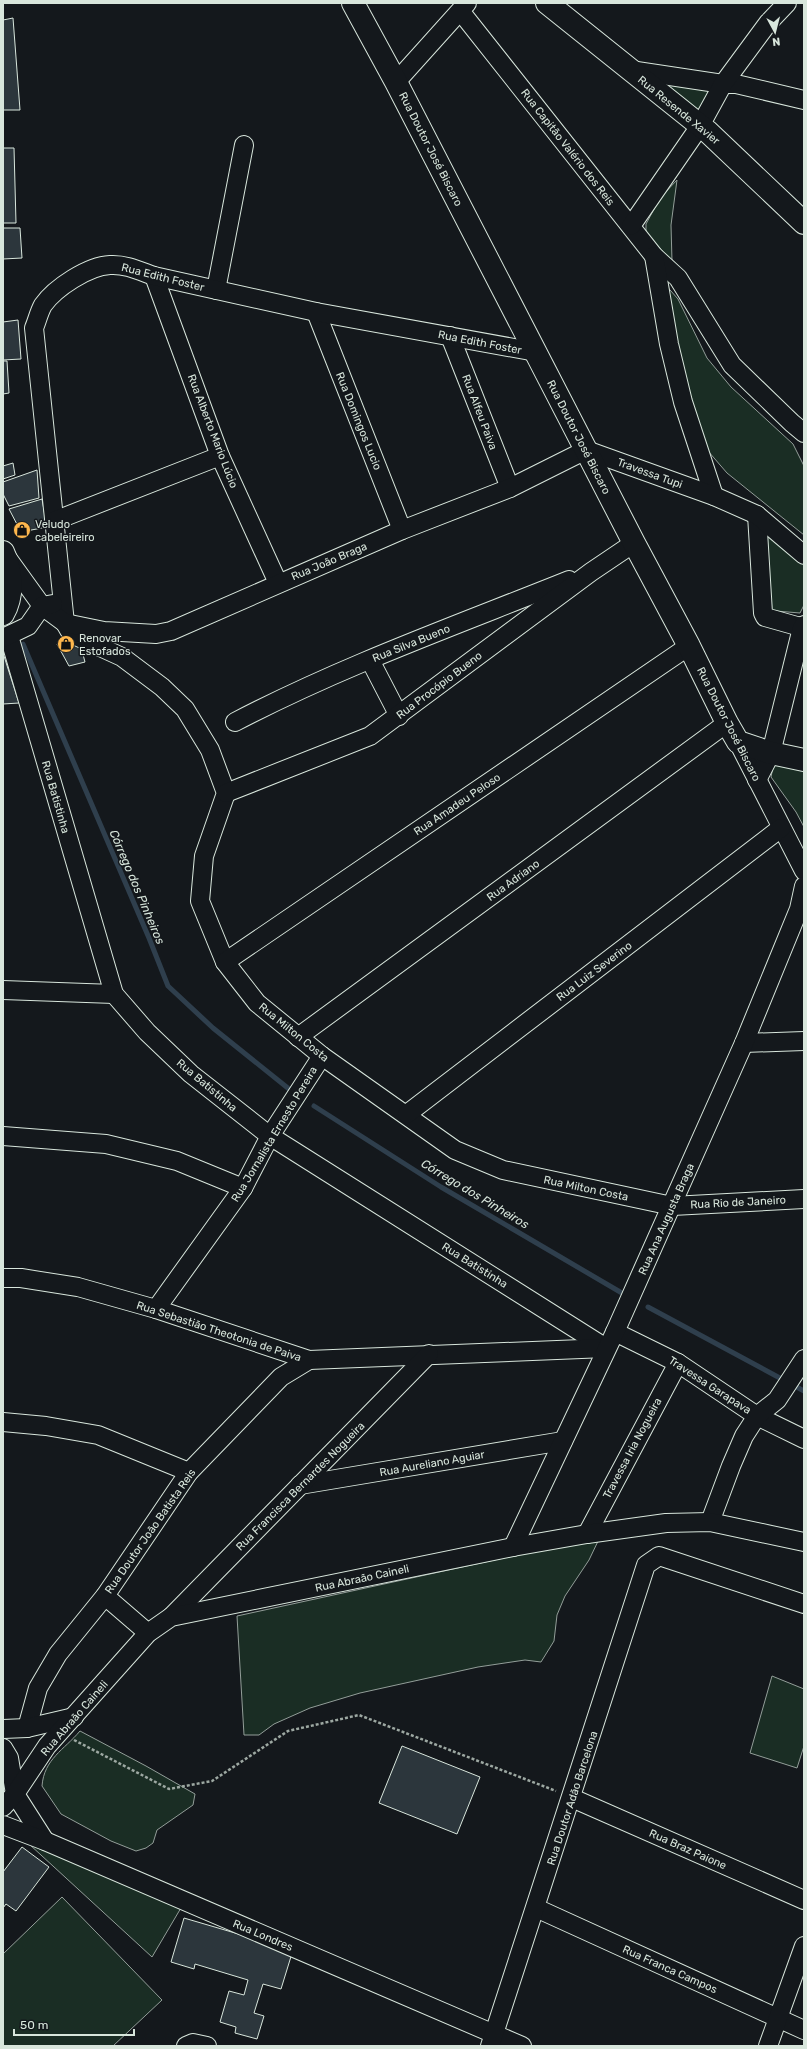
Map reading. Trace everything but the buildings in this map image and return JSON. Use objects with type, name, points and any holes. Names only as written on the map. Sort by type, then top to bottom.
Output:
[{"type":"main road","name":"Rua Doutor José Biscaro","points":[[353,3],[396,82],[733,732]]},
{"type":"main road","name":"Rua Resende Xavier","points":[[547,3],[700,126],[804,224]]},
{"type":"main road","points":[[3,552],[12,579],[8,605],[3,614]]},
{"type":"main road","points":[[733,732],[771,753],[804,760]]},
{"type":"street","points":[[631,226],[700,126],[723,84],[768,23],[787,3]]},
{"type":"street","points":[[396,82],[464,7]]},
{"type":"street","name":"Rua Capitão Valério dos Reis","points":[[464,7],[654,256],[678,278],[732,365],[803,430]]},
{"type":"street","points":[[630,70],[723,84],[736,84],[804,100]]},
{"type":"street","points":[[216,290],[244,145]]},
{"type":"street","points":[[654,256],[669,344],[683,402],[714,496]]},
{"type":"street","name":"Rua Edith Foster","points":[[65,623],[34,328],[43,306],[59,287],[90,270],[109,265],[130,267],[154,276],[316,312],[536,352]]},
{"type":"street","name":"Rua Alberto Mario Lúcio","points":[[154,276],[220,456],[278,583]]},
{"type":"street","name":"Rua Domingos Lucio","points":[[316,312],[402,530]]},
{"type":"street","name":"Rua Alfeu Paiva","points":[[450,336],[510,488]]},
{"type":"street","name":"Travessa Tupi","points":[[586,450],[714,496],[757,515],[804,555]]},
{"type":"street","name":"Rua João Braga","points":[[65,623],[104,631],[156,634],[171,631],[402,530],[510,488],[586,450]]},
{"type":"street","points":[[54,521],[220,456]]},
{"type":"street","points":[[757,515],[763,613],[765,617],[803,627],[771,753],[757,780]]},
{"type":"street","name":"Rua Procópio Bueno","points":[[226,794],[370,736],[399,716],[591,572],[634,543]]},
{"type":"street","points":[[3,552],[42,606],[65,623],[69,630],[76,636],[122,657],[162,687],[185,709],[210,750],[226,794]]},
{"type":"street","name":"Rua Silva Bueno","points":[[235,722],[268,705],[370,660],[591,572]]},
{"type":"street","points":[[6,637],[28,626],[42,606],[57,603],[63,597]]},
{"type":"street","name":"Rua Batistinha","points":[[6,637],[114,994],[147,1032],[190,1074],[270,1136],[606,1348]]},
{"type":"street","name":"Rua Amadeu Peloso","points":[[225,962],[689,646]]},
{"type":"street","points":[[370,660],[399,716]]},
{"type":"street","name":"Rua Doutor José Biscaro","points":[[733,732],[804,871]]},
{"type":"street","name":"Rua Adriano","points":[[298,1037],[733,732]]},
{"type":"street","name":"Rua Milton Costa","points":[[226,794],[204,856],[200,901],[225,962],[257,1003],[322,1056],[407,1114],[455,1150],[503,1170],[672,1206]]},
{"type":"street","name":"Rua Luiz Severino","points":[[407,1114],[781,828]]},
{"type":"street","name":"Rua Ana Augusta Braga","points":[[513,1547],[606,1348],[616,1332],[744,1043],[802,908],[804,886]]},
{"type":"street","points":[[3,990],[114,994]]},
{"type":"street","points":[[744,1043],[804,1041]]},
{"type":"street","name":"Rua Jornalista Ernesto Pereira","points":[[156,1309],[243,1188],[270,1136],[322,1056]]},
{"type":"street","points":[[3,1136],[106,1144],[177,1161],[243,1188]]},
{"type":"street","name":"Rua Rio de Janeiro","points":[[672,1206],[804,1199]]},
{"type":"street","name":"Rua Sebastião Theotonia de Paiva","points":[[3,1278],[21,1278],[78,1287],[156,1309],[309,1360],[606,1348]]},
{"type":"street","name":"Travessa Garapava","points":[[616,1332],[678,1363],[760,1414],[804,1439]]},
{"type":"street","name":"Rua Francisca Bernardes Nogueira","points":[[171,1617],[429,1354]]},
{"type":"street","points":[[710,1522],[744,1436],[760,1414],[777,1400],[804,1359]]},
{"type":"street","name":"Rua Doutor João Batista Reis","points":[[27,1728],[38,1688],[58,1654],[105,1596],[189,1472],[281,1377],[309,1360]]},
{"type":"street","name":"Travessa Iria Nogueira","points":[[587,1534],[678,1363]]},
{"type":"street","points":[[3,1422],[46,1426],[98,1435],[189,1472]]},
{"type":"street","name":"Rua Aureliano Aguiar","points":[[300,1485],[563,1440]]},
{"type":"street","name":"Rua Abraão Caineli","points":[[3,1807],[15,1794],[47,1746],[148,1633],[171,1617],[513,1547],[587,1534],[666,1523],[710,1522],[804,1542]]},
{"type":"street","name":"Rua Doutor Adão Barcelona","points":[[492,2040],[572,1798],[646,1565],[659,1556],[804,1604]]},
{"type":"street","points":[[105,1596],[148,1633]]},
{"type":"street","points":[[3,1730],[27,1728],[74,1717]]},
{"type":"street","points":[[3,1748],[9,1758],[15,1794],[45,1841]]},
{"type":"street","name":"Rua Braz Paione","points":[[572,1798],[804,1900]]},
{"type":"street","name":"Rua Londres","points":[[3,1825],[45,1841],[492,2040],[522,2046]]},
{"type":"street","name":"Rua Franca Campos","points":[[536,1908],[804,2030]]},
{"type":"street","points":[[768,2046],[804,1946]]},
{"type":"street","points":[[186,2046],[193,2043],[207,2046]]},
{"type":"path","points":[[60,1732],[169,1789],[212,1781],[288,1731],[360,1715],[572,1798]]},
{"type":"green space","points":[[637,73],[720,86],[700,121]]},
{"type":"green space","points":[[677,180],[671,225],[672,261],[646,240],[646,224],[660,198]]},
{"type":"green space","points":[[663,282],[678,299],[707,358],[731,387],[793,444],[804,466],[804,535],[727,473],[708,451],[686,393]]},
{"type":"green space","points":[[766,519],[804,553],[804,605],[800,613],[764,610]]},
{"type":"green space","points":[[774,762],[804,767],[804,827],[796,812],[771,777]]},
{"type":"green space","points":[[600,1537],[589,1560],[565,1596],[557,1615],[554,1641],[541,1662],[525,1660],[478,1667],[360,1693],[310,1708],[274,1724],[259,1735],[244,1735],[237,1616]]},
{"type":"green space","points":[[772,1676],[804,1689],[804,1746],[797,1768],[750,1753]]},
{"type":"green space","points":[[80,1731],[195,1794],[193,1805],[157,1830],[153,1843],[146,1848],[136,1851],[111,1841],[61,1814],[42,1786],[44,1777],[51,1762]]},
{"type":"green space","points":[[42,1830],[188,1896],[152,1957],[29,1844]]},
{"type":"green space","points":[[62,1897],[162,2000],[113,2046],[3,2046],[3,1954]]},
{"type":"waterway","name":"Córrego dos Pinheiros","points":[[23,644],[149,938],[168,986],[213,1028],[294,1093]]},
{"type":"waterway","name":"Córrego dos Pinheiros","points":[[314,1106],[441,1187],[627,1296]]},
{"type":"waterway","name":"Córrego dos Pinheiros","points":[[648,1307],[804,1391]]},
{"type":"place","name":"Veludo cabeleireiro","points":[[22,530]]},
{"type":"place","name":"Renovar Estofados","points":[[66,644]]}]
